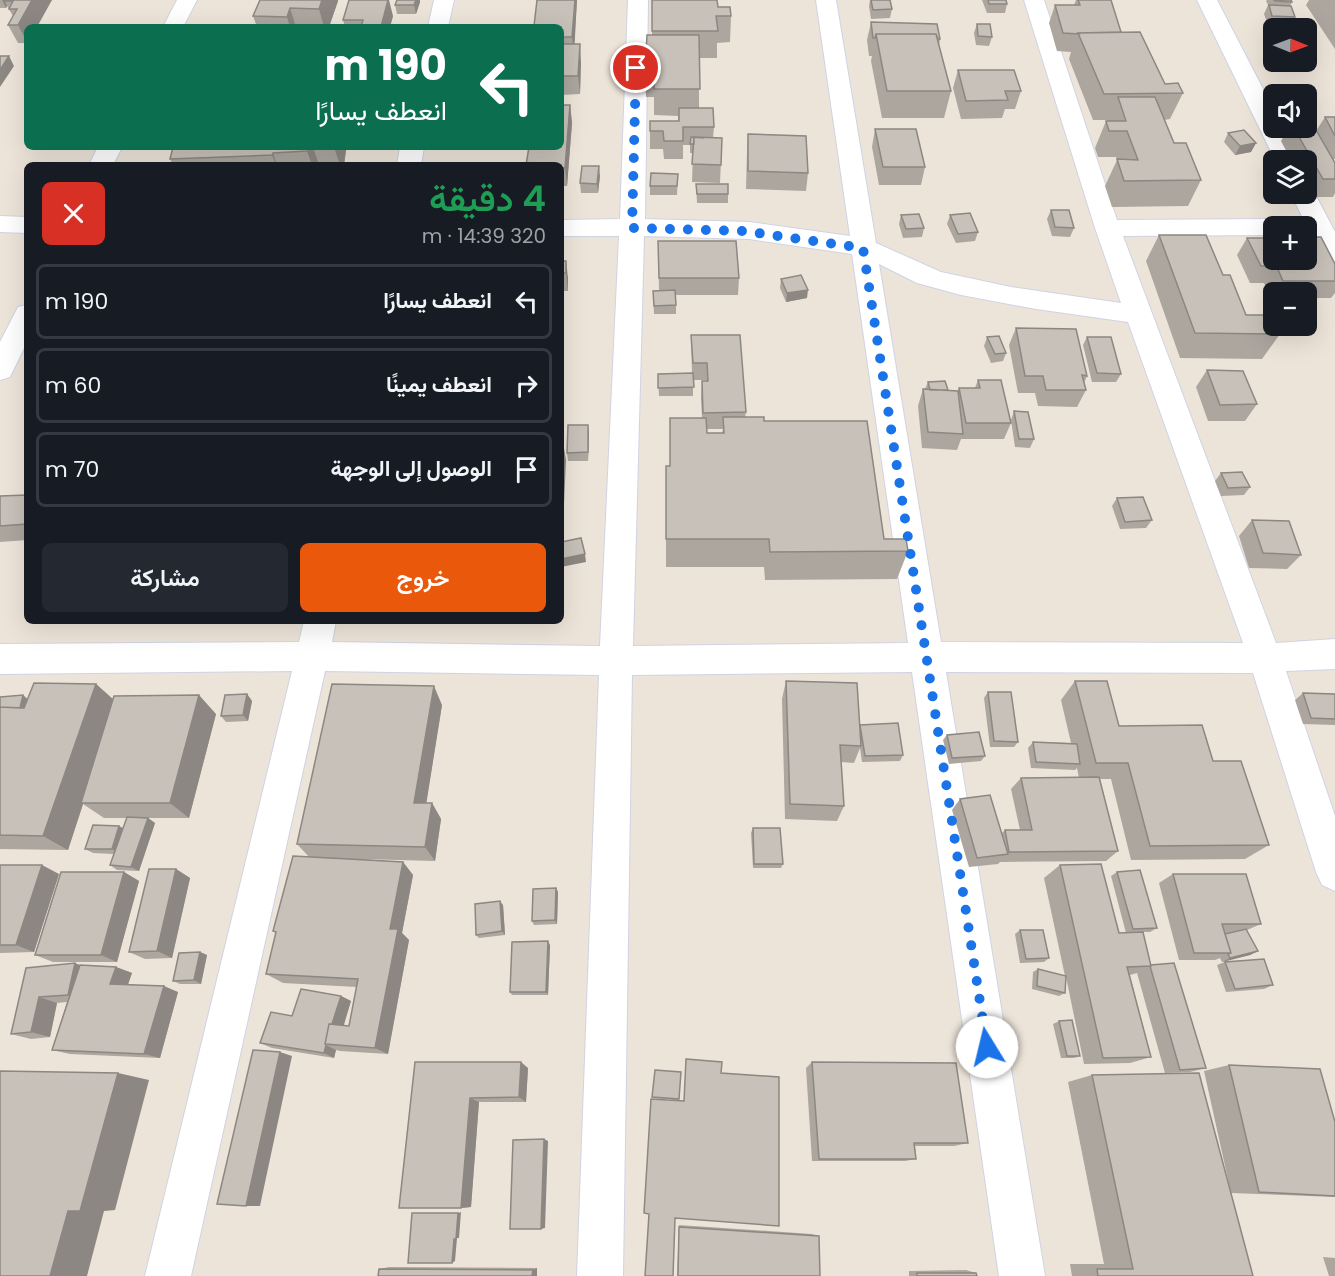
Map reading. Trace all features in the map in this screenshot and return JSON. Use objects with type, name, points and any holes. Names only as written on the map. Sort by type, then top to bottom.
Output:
[{"type":"street","points":[[175,24],[187,0]]},
{"type":"street","points":[[439,24],[444,0]]},
{"type":"street","points":[[600,1276],[616,661],[638,0]]},
{"type":"street","points":[[826,0],[1022,1276]]},
{"type":"street","points":[[1034,0],[1107,228],[1265,658],[1335,872]]},
{"type":"street","points":[[1207,0],[1282,150]]},
{"type":"street","points":[[1309,204],[1335,256]]},
{"type":"street","points":[[0,224],[24,225]]},
{"type":"street","points":[[1107,228],[1263,227]]},
{"type":"street","points":[[564,228],[743,231],[863,248],[933,279],[953,284],[1055,304],[1138,314]]},
{"type":"street","points":[[0,370],[24,320]]},
{"type":"street","points":[[168,1276],[316,638]]},
{"type":"street","points":[[0,659],[316,638],[616,661],[927,657],[1265,658],[1335,654]]},
{"type":"building","points":[[6,0],[32,0],[18,25],[8,25],[17,9],[9,9],[13,1]]},
{"type":"building","points":[[260,0],[322,0],[319,9],[290,8],[287,17],[253,16]]},
{"type":"building","points":[[349,0],[388,0],[382,24],[362,24],[363,20],[343,20]]},
{"type":"building","points":[[397,0],[416,0],[414,5],[395,5]]},
{"type":"building","points":[[537,0],[575,0],[572,37],[564,37],[564,24],[534,24]]},
{"type":"building","points":[[652,0],[717,0],[718,7],[730,7],[731,16],[716,16],[718,31],[652,31]]},
{"type":"building","points":[[871,0],[890,0],[892,9],[873,10]]},
{"type":"building","points":[[988,0],[1006,0],[1007,4],[989,4]]},
{"type":"building","points":[[1078,0],[1111,0],[1121,32],[1063,33],[1055,5],[1080,5]]},
{"type":"building","points":[[1291,0],[1292,2],[1275,1]]},
{"type":"building","points":[[1269,5],[1291,6],[1295,17],[1272,16]]},
{"type":"building","points":[[871,22],[937,24],[940,39],[936,34],[876,34],[873,38]]},
{"type":"building","points":[[977,24],[990,24],[992,37],[978,36]]},
{"type":"building","points":[[1140,32],[1165,84],[1178,83],[1183,93],[1104,94],[1078,33]]},
{"type":"building","points":[[876,34],[936,34],[951,91],[887,91]]},
{"type":"building","points":[[647,35],[699,35],[700,89],[654,89],[654,70],[645,70]]},
{"type":"building","points":[[564,44],[580,44],[578,76],[564,76]]},
{"type":"building","points":[[0,56],[9,56],[0,70]]},
{"type":"building","points":[[958,70],[1014,70],[1021,91],[1005,91],[1008,100],[966,101]]},
{"type":"building","points":[[1118,97],[1155,97],[1174,143],[1186,143],[1201,180],[1124,181],[1117,159],[1138,160],[1127,131],[1109,131],[1106,121],[1126,121]]},
{"type":"building","points":[[564,105],[570,105],[565,168],[564,162],[526,162],[528,150],[564,150]]},
{"type":"building","points":[[679,108],[713,108],[714,127],[683,127],[683,141],[664,141],[663,131],[650,131],[650,121],[679,121]]},
{"type":"building","points":[[1325,117],[1335,117],[1335,136]]},
{"type":"building","points":[[875,129],[916,129],[925,167],[883,167]]},
{"type":"building","points":[[1244,130],[1256,143],[1240,146],[1228,133]]},
{"type":"building","points":[[1317,132],[1335,163],[1335,179],[1323,179],[1317,168],[1317,150],[1307,150],[1300,138],[1317,138]]},
{"type":"building","points":[[748,134],[806,136],[808,173],[748,171]]},
{"type":"building","points":[[691,137],[694,137],[694,144],[690,144]]},
{"type":"building","points":[[694,137],[722,138],[721,165],[692,164]]},
{"type":"building","points":[[172,150],[307,150],[273,153],[272,155],[170,159]]},
{"type":"building","points":[[582,166],[599,166],[597,184],[580,183]]},
{"type":"building","points":[[651,173],[678,174],[677,186],[650,186]]},
{"type":"building","points":[[696,184],[728,184],[728,194],[697,194]]},
{"type":"building","points":[[1051,210],[1069,210],[1074,228],[1055,227]]},
{"type":"building","points":[[970,213],[978,232],[958,234],[950,215]]},
{"type":"building","points":[[919,214],[924,228],[906,229],[901,215]]},
{"type":"building","points":[[1159,235],[1206,235],[1223,275],[1230,275],[1246,315],[1263,315],[1263,334],[1195,333]]},
{"type":"building","points":[[1317,237],[1321,237],[1335,264],[1335,281],[1283,281],[1278,270],[1317,270]]},
{"type":"building","points":[[1247,238],[1263,238],[1263,266],[1261,266]]},
{"type":"building","points":[[658,241],[736,241],[739,278],[659,278]]},
{"type":"building","points":[[564,261],[566,261],[566,273],[564,273]]},
{"type":"building","points":[[801,275],[808,290],[787,293],[781,279]]},
{"type":"building","points":[[675,290],[676,305],[654,306],[653,291]]},
{"type":"building","points":[[1016,328],[1076,329],[1087,376],[1082,375],[1086,390],[1046,390],[1043,376],[1025,376]]},
{"type":"building","points":[[691,335],[740,335],[746,412],[703,413],[702,381],[708,381],[707,363],[693,363]]},
{"type":"building","points":[[999,336],[1006,353],[995,354],[987,337]]},
{"type":"building","points":[[1087,337],[1111,337],[1121,374],[1097,373]]},
{"type":"building","points":[[1207,370],[1243,371],[1257,404],[1220,405]]},
{"type":"building","points":[[693,373],[694,387],[658,388],[658,374]]},
{"type":"building","points":[[978,380],[1001,380],[1011,423],[966,423],[959,388],[980,388]]},
{"type":"building","points":[[945,381],[948,390],[930,390],[928,382]]},
{"type":"building","points":[[923,389],[958,391],[963,434],[928,432]]},
{"type":"building","points":[[1014,411],[1028,412],[1034,439],[1019,439]]},
{"type":"building","points":[[723,417],[764,417],[764,421],[867,421],[884,539],[906,539],[908,551],[770,552],[769,539],[666,539],[666,466],[670,466],[670,418],[706,418],[707,433],[724,433]]},
{"type":"building","points":[[568,425],[588,425],[588,452],[567,453]]},
{"type":"building","points":[[1242,472],[1250,487],[1228,488],[1221,473]]},
{"type":"building","points":[[24,495],[24,524],[0,526],[0,496]]},
{"type":"building","points":[[1143,497],[1152,520],[1125,522],[1117,498]]},
{"type":"building","points":[[1252,520],[1289,521],[1301,555],[1263,553]]},
{"type":"building","points":[[581,538],[585,554],[564,558],[564,541]]},
{"type":"building","points":[[786,681],[857,683],[861,746],[840,745],[844,806],[790,804]]},
{"type":"building","points":[[1075,681],[1107,681],[1119,726],[1202,725],[1213,761],[1241,761],[1269,845],[1150,846],[1128,763],[1096,763]]},
{"type":"building","points":[[34,683],[96,684],[43,836],[0,835],[0,707],[24,708]]},
{"type":"building","points":[[332,684],[434,686],[414,803],[432,803],[425,847],[297,844]]},
{"type":"building","points":[[988,692],[1011,692],[1018,742],[994,741]]},
{"type":"building","points":[[1303,693],[1335,694],[1335,719],[1311,718]]},
{"type":"building","points":[[247,694],[243,715],[221,716],[225,695]]},
{"type":"building","points":[[23,695],[20,708],[0,707],[0,697]]},
{"type":"building","points":[[199,695],[170,803],[81,803],[114,696]]},
{"type":"building","points":[[898,723],[903,755],[865,756],[860,725]]},
{"type":"building","points":[[979,732],[985,756],[952,758],[947,735]]},
{"type":"building","points":[[1033,742],[1077,744],[1080,764],[1036,762]]},
{"type":"building","points":[[1099,777],[1118,851],[1009,852],[1005,830],[1032,830],[1021,778]]},
{"type":"building","points":[[990,795],[1008,854],[977,858],[960,799]]},
{"type":"building","points":[[127,817],[148,818],[131,867],[110,865]]},
{"type":"building","points":[[93,825],[119,826],[112,849],[85,849]]},
{"type":"building","points":[[753,828],[780,828],[783,864],[754,864]]},
{"type":"building","points":[[293,856],[403,862],[390,929],[398,929],[375,1048],[325,1044],[329,1024],[349,1026],[358,979],[266,974],[276,932],[273,931]]},
{"type":"building","points":[[1101,864],[1119,933],[1143,932],[1151,966],[1127,967],[1151,1057],[1103,1058],[1060,865]]},
{"type":"building","points":[[0,865],[42,865],[16,945],[0,945]]},
{"type":"building","points":[[149,869],[176,869],[157,951],[129,952]]},
{"type":"building","points":[[1140,870],[1157,928],[1133,929],[1117,872]]},
{"type":"building","points":[[61,872],[124,872],[101,955],[35,955]]},
{"type":"building","points":[[1173,874],[1246,874],[1261,924],[1222,924],[1231,953],[1194,953]]},
{"type":"building","points":[[556,888],[555,920],[532,921],[533,889]]},
{"type":"building","points":[[500,901],[502,931],[476,935],[475,904]]},
{"type":"building","points":[[1246,929],[1258,951],[1230,958],[1228,954],[1231,953],[1225,934]]},
{"type":"building","points":[[1020,930],[1043,930],[1049,958],[1026,959]]},
{"type":"building","points":[[548,941],[546,992],[510,992],[512,942]]},
{"type":"building","points":[[200,952],[194,980],[173,981],[179,953]]},
{"type":"building","points":[[1264,959],[1273,985],[1235,989],[1225,962]]},
{"type":"building","points":[[75,963],[68,995],[39,997],[31,1032],[11,1034],[26,968]]},
{"type":"building","points":[[1174,963],[1206,1068],[1180,1070],[1150,966]]},
{"type":"building","points":[[80,965],[116,967],[110,984],[164,986],[144,1054],[52,1050]]},
{"type":"building","points":[[1038,969],[1066,976],[1065,993],[1037,986]]},
{"type":"building","points":[[301,989],[341,996],[332,1024],[329,1024],[324,1053],[260,1043],[271,1012],[292,1016]]},
{"type":"building","points":[[1072,1020],[1080,1056],[1067,1056],[1059,1021]]},
{"type":"building","points":[[253,1050],[280,1052],[246,1206],[217,1204]]},
{"type":"building","points":[[686,1059],[722,1062],[721,1073],[779,1077],[779,1226],[675,1218],[673,1276],[645,1276],[649,1214],[644,1213],[651,1099],[684,1101]]},
{"type":"building","points":[[415,1062],[521,1062],[519,1097],[470,1098],[461,1208],[399,1208]]},
{"type":"building","points":[[812,1062],[956,1063],[968,1143],[914,1143],[916,1159],[819,1159]]},
{"type":"building","points":[[1229,1065],[1320,1069],[1335,1122],[1335,1196],[1259,1192]]},
{"type":"building","points":[[655,1070],[681,1072],[679,1099],[652,1097]]},
{"type":"building","points":[[0,1071],[118,1073],[80,1211],[68,1211],[50,1276],[0,1276]]},
{"type":"building","points":[[1199,1073],[1253,1276],[1098,1276],[1097,1269],[1133,1269],[1092,1075]]},
{"type":"building","points":[[544,1139],[541,1229],[510,1229],[513,1140]]},
{"type":"building","points":[[412,1213],[458,1213],[452,1263],[408,1263]]},
{"type":"building","points":[[679,1227],[819,1236],[820,1276],[678,1276]]},
{"type":"building","points":[[379,1269],[533,1270],[532,1276],[378,1276]]},
{"type":"building","points":[[917,1273],[976,1273],[977,1276],[917,1276]]},
{"type":"route","points":[[636,68],[632,228],[743,231],[807,238],[863,248],[987,1047]]}]
